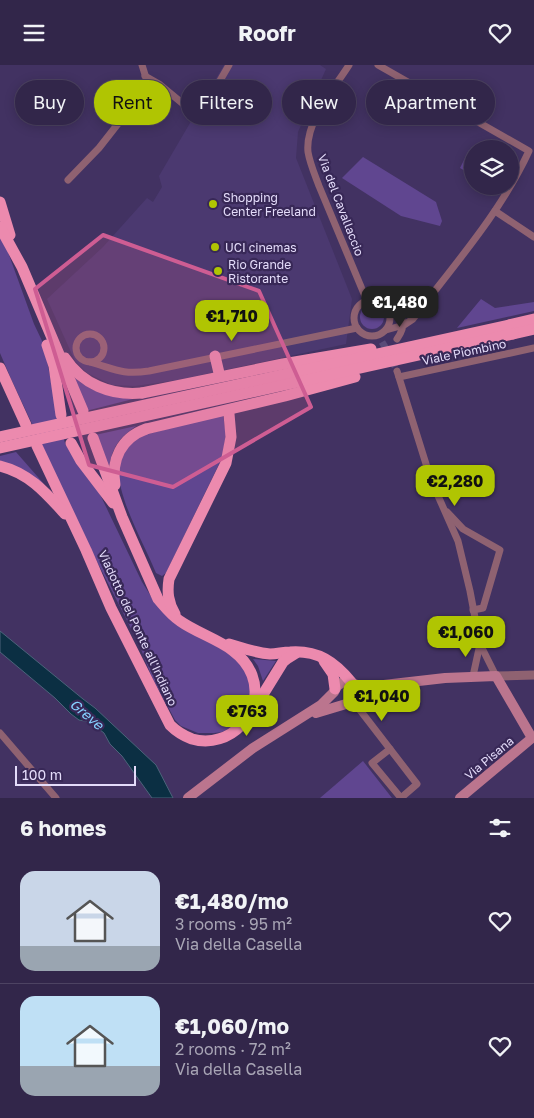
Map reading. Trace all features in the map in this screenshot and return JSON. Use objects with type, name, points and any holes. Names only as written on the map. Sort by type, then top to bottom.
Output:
[{"type":"highway","points":[[0,202],[22,267],[83,411]]},
{"type":"highway","points":[[0,227],[22,267]]},
{"type":"highway","points":[[0,231],[51,355],[61,415]]},
{"type":"highway","points":[[42,314],[67,361],[83,378],[104,389],[117,393],[142,393],[351,351],[511,329],[534,329]]},
{"type":"highway","points":[[122,517],[114,476],[115,461],[127,439],[146,429],[310,389],[511,329],[534,319]]},
{"type":"highway","points":[[0,437],[444,339]]},
{"type":"highway","points":[[0,448],[420,355]]},
{"type":"highway","points":[[215,356],[220,373]]},
{"type":"highway","points":[[0,369],[26,425]]},
{"type":"highway","points":[[180,621],[170,604],[168,595],[169,579],[226,463],[231,437],[229,414]]},
{"type":"highway","points":[[93,438],[122,517],[158,599],[180,621],[213,638],[234,652],[242,659],[252,675],[254,697],[249,716]]},
{"type":"highway","points":[[71,443],[81,461],[122,517]]},
{"type":"highway","name":"Viadotto del Ponte all'Indiano","points":[[37,446],[111,608],[170,725],[178,732],[194,739],[211,740],[237,730],[263,696],[282,662],[293,654],[309,653]]},
{"type":"highway","points":[[0,466],[20,473],[37,484],[74,525]]},
{"type":"highway","points":[[213,638],[271,654],[309,653],[326,658],[338,667],[353,683]]},
{"type":"highway","points":[[309,653],[331,669],[335,681],[335,691]]},
{"type":"main road","points":[[188,798],[253,748],[321,705],[335,691],[337,685],[343,682],[374,686],[445,678],[496,675],[533,738]]},
{"type":"main road","points":[[299,720],[363,696],[414,682]]},
{"type":"main road","points":[[351,702],[357,691],[353,683]]},
{"type":"main road","points":[[335,691],[337,699],[351,702]]},
{"type":"main road","name":"Via Pisana","points":[[460,798],[533,738]]},
{"type":"street","points":[[68,180],[99,148],[146,88],[147,81],[142,65]]},
{"type":"street","points":[[145,76],[159,84],[199,117],[229,65]]},
{"type":"street","name":"Via del Cavallaccio","points":[[347,65],[312,125],[308,139],[308,152],[317,181],[367,301]]},
{"type":"street","points":[[378,65],[529,151],[518,175],[495,211],[413,319],[404,325],[386,330]]},
{"type":"street","points":[[495,211],[534,237]]},
{"type":"street","points":[[387,307],[390,321],[379,339],[357,328],[354,320],[355,312],[360,305],[367,301],[378,301],[399,314],[403,319],[404,325],[397,339]]},
{"type":"street","points":[[90,363],[101,357],[104,349],[102,340],[94,335],[85,335],[78,342],[76,351],[81,359],[90,363],[118,372],[139,372],[357,328]]},
{"type":"street","name":"Viale Piombino","points":[[442,507],[428,471],[398,374],[534,349]]},
{"type":"street","points":[[101,357],[106,367]]},
{"type":"street","points":[[442,507],[463,529],[500,550],[483,608],[473,610]]},
{"type":"street","points":[[442,507],[458,541],[480,644],[496,675],[534,675]]},
{"type":"street","points":[[473,676],[480,644]]},
{"type":"street","points":[[351,702],[390,749],[417,784],[401,798],[372,763],[390,749]]},
{"type":"street","points":[[0,733],[56,798]]},
{"type":"highlighted area","points":[[103,235],[259,291],[311,407],[173,487],[89,465],[35,289]]},
{"type":"shaded area","name":"Shopping Center Freeland","points":[[224,65],[320,65],[326,69],[321,80],[282,80],[282,125],[301,125],[298,132],[296,158],[352,299],[346,344],[178,380],[135,386],[112,385],[87,373],[75,361],[47,299],[103,247],[147,198],[153,202],[162,187],[159,176],[189,125],[272,125],[272,80],[215,80]]},
{"type":"shaded area","points":[[363,157],[436,202],[442,221],[440,226],[401,216],[342,178]]},
{"type":"shaded area","points":[[464,160],[464,170],[460,168]]},
{"type":"shaded area","points":[[0,230],[34,324],[44,345],[58,418],[65,443],[79,466],[96,486],[142,582],[154,601],[208,641],[234,657],[246,672],[251,691],[246,712],[232,727],[222,732],[198,733],[181,726],[175,720],[151,675],[139,644],[91,550],[12,381],[0,353]]},
{"type":"shaded area","points":[[481,299],[495,308],[534,302],[534,311],[457,328]]},
{"type":"shaded area","points":[[372,305],[377,306],[383,312],[383,322],[377,328],[372,329],[367,328],[361,322],[360,317],[361,312],[367,306]]},
{"type":"shaded area","points":[[72,376],[101,393],[133,399],[86,411]]},
{"type":"shaded area","points":[[223,414],[226,435],[222,458],[166,573],[162,576],[156,573],[130,516],[120,485],[120,459],[130,444],[144,435]]},
{"type":"shaded area","points":[[136,426],[117,444],[109,469],[95,435]]},
{"type":"shaded area","points":[[16,452],[44,484],[27,473],[0,463],[0,456]]},
{"type":"shaded area","points":[[253,659],[276,661],[263,681],[258,666]]},
{"type":"shaded area","points":[[363,761],[392,798],[320,798]]},
{"type":"water","name":"Greve","points":[[0,631],[95,708],[156,765],[173,798],[152,798],[122,756],[110,744],[104,733],[90,722],[79,720],[71,714],[55,698],[0,652]]},
{"type":"tunnel","points":[[382,342],[397,371]]},
{"type":"place","name":"Shopping Center Freeland","points":[[213,204]]},
{"type":"place","name":"UCI cinemas","points":[[215,247]]},
{"type":"place","name":"Rio Grande Ristorante","points":[[218,271]]}]
